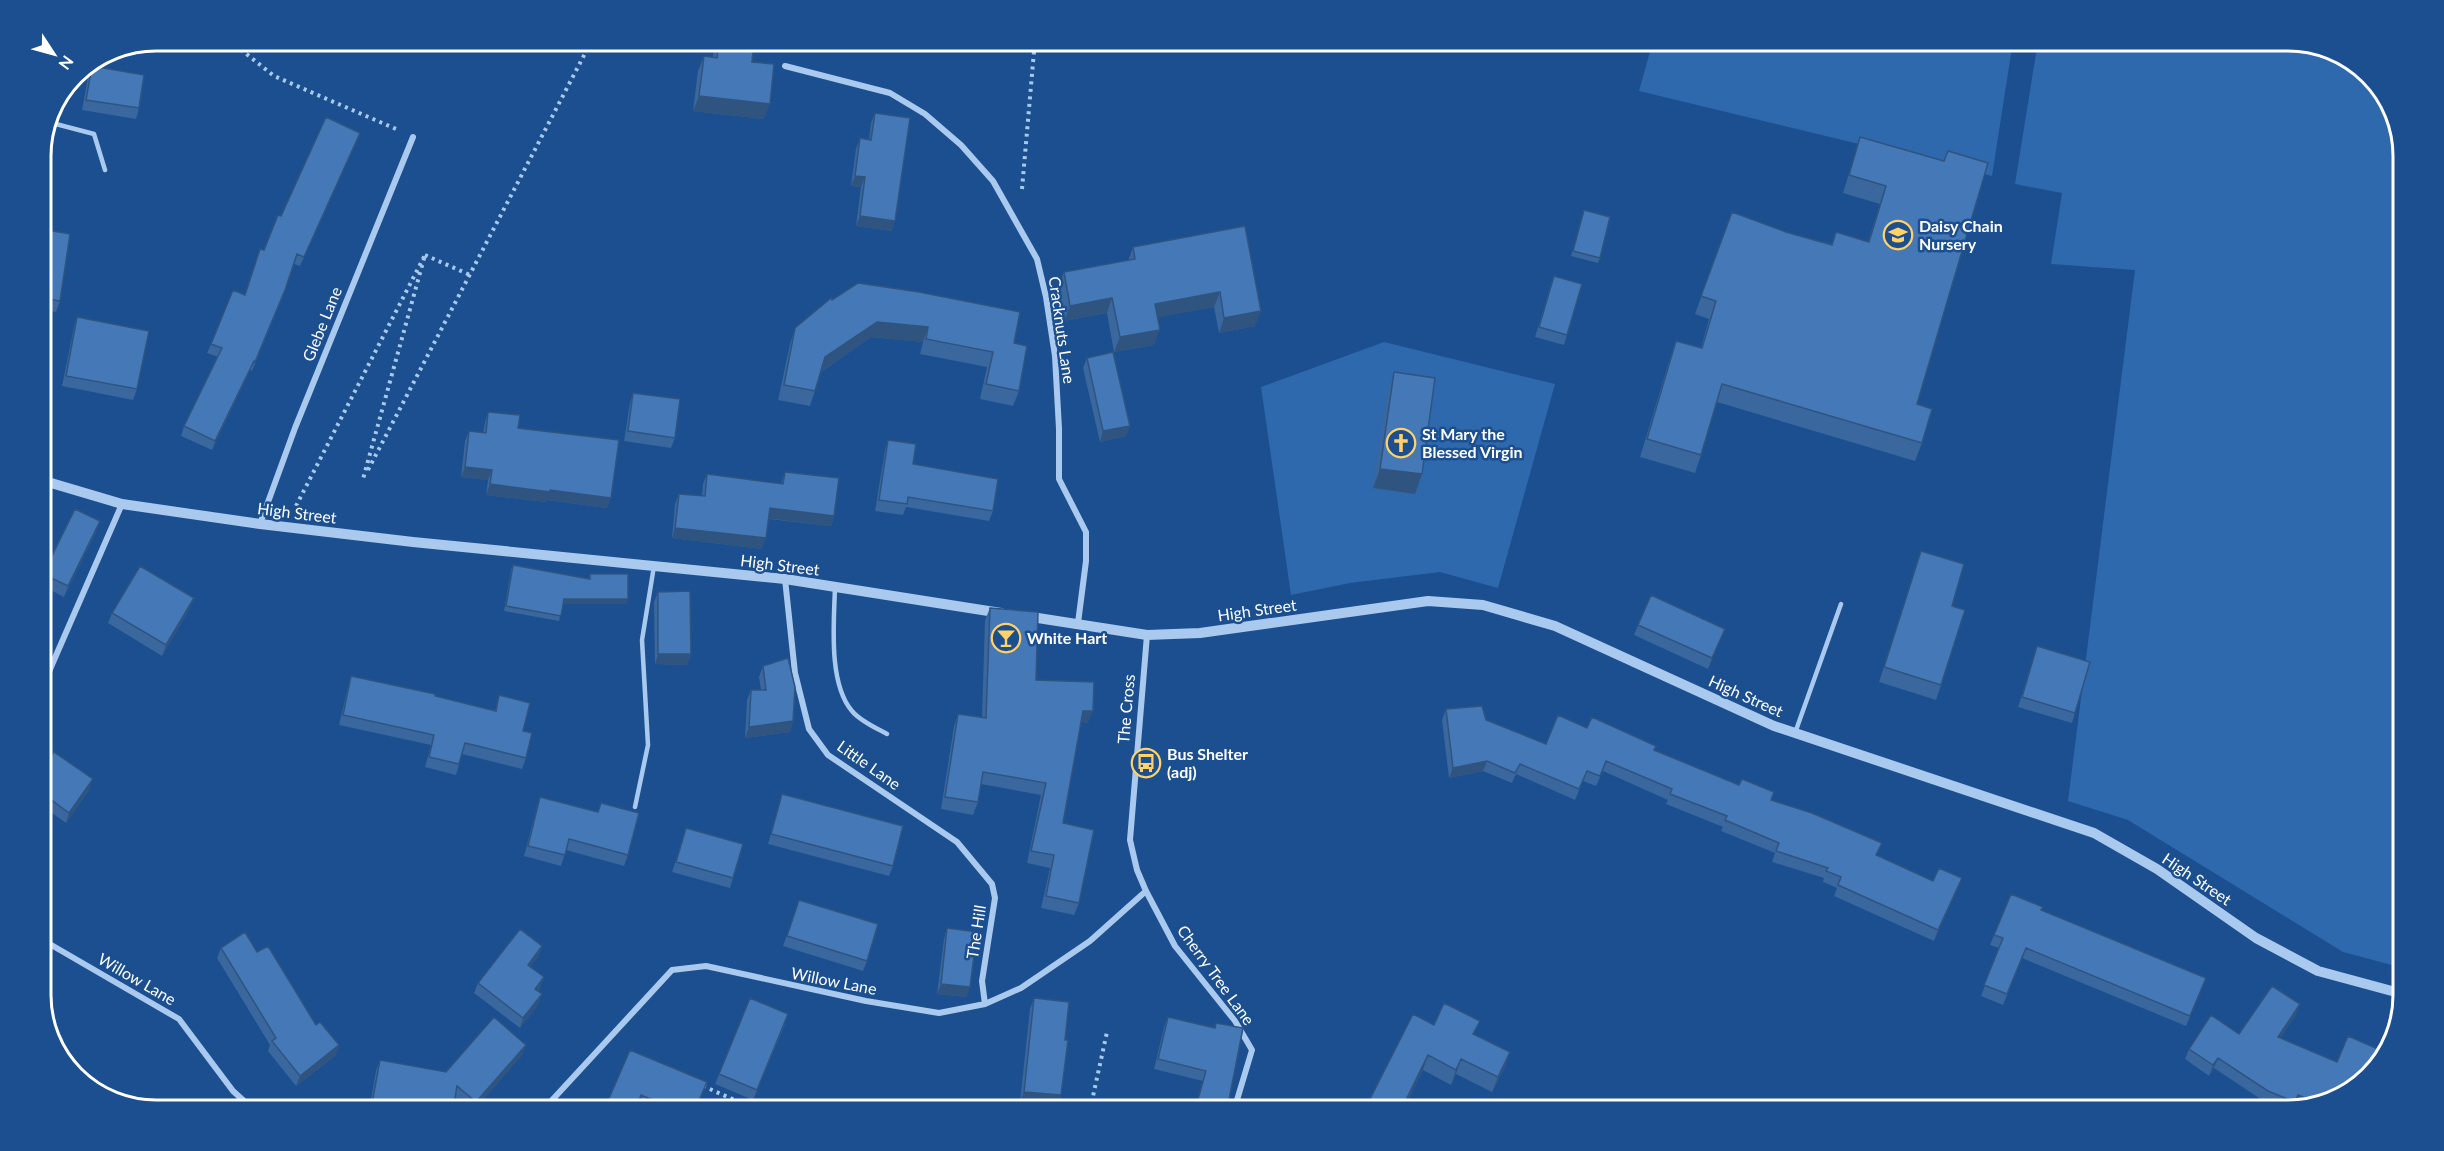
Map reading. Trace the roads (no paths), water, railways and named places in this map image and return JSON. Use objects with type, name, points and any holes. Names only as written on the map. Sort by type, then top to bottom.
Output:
[{"type":"street","name":"Cracknuts Lane","points":[[786,66],[890,93],[925,114],[961,145],[993,181],[1037,259],[1055,356],[1059,479],[1086,532],[1086,561],[1078,623]]},
{"type":"street","name":"Glebe Lane","points":[[260,524],[295,428],[413,137]]},
{"type":"street","name":"High Street","points":[[51,483],[122,504],[260,524],[413,542],[785,579],[1007,614]]},
{"type":"street","points":[[51,667],[122,504]]},
{"type":"street","name":"Little Lane","points":[[785,579],[795,673],[809,729],[828,755],[957,842],[980,868]]},
{"type":"street","name":"High Street","points":[[1019,615],[1146,635],[1200,633],[1428,601],[1483,605],[1555,626],[1774,726],[2094,833],[2157,869],[2256,938],[2318,971],[2393,991]]},
{"type":"street","name":"The Cross","points":[[1146,635],[1130,840],[1137,870],[1146,891]]},
{"type":"street","name":"The Hill","points":[[980,868],[992,884],[995,898],[982,981],[985,1004]]},
{"type":"street","name":"Willow Lane","points":[[552,1100],[672,970],[706,966],[866,1001],[939,1013],[985,1004],[1021,988],[1090,941],[1146,891]]},
{"type":"street","name":"Cherry Tree Lane","points":[[1146,891],[1175,946],[1235,1021],[1252,1050],[1237,1100]]},
{"type":"street","name":"Willow Lane","points":[[51,946],[179,1019],[232,1091],[242,1100]]},
{"type":"lane","points":[[56,124],[94,134],[105,170]]},
{"type":"lane","points":[[635,807],[648,745],[642,640],[654,566]]},
{"type":"lane","points":[[835,587],[833,645],[840,689],[852,711],[887,734]]},
{"type":"lane","points":[[1795,733],[1841,604]]},
{"type":"place","name":"Daisy Chain Nursery","points":[[1898,235]]},
{"type":"place","name":"St Mary the Blessed Virgin","points":[[1401,443]]},
{"type":"place","name":"White Hart","points":[[1006,638]]},
{"type":"place","name":"Bus Shelter (adj)","points":[[1146,763]]}]
